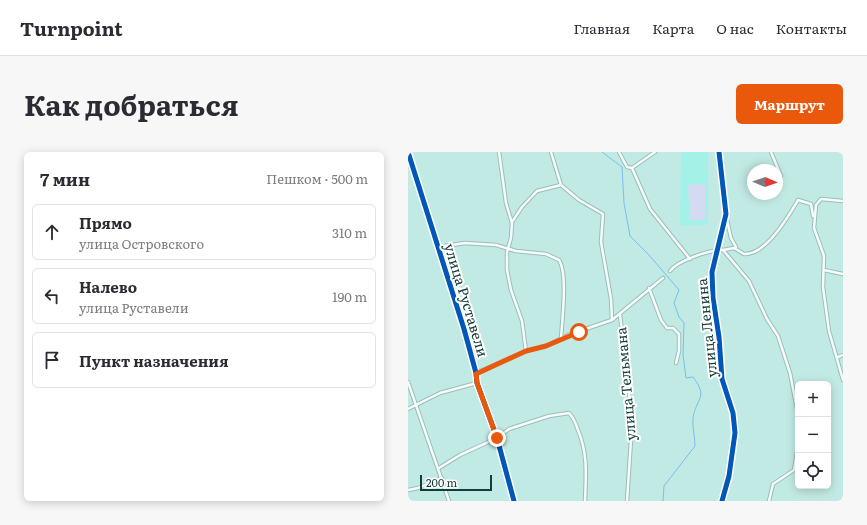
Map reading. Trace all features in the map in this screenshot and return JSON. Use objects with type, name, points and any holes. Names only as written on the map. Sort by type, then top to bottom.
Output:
[{"type":"street","name":"улица Руставели","points":[[408,152],[476,374],[477,383],[497,438],[514,501]]},
{"type":"street","points":[[499,152],[506,203],[512,223],[507,258],[508,279],[522,321],[526,351]]},
{"type":"street","name":"улица Тельмана","points":[[551,152],[562,184],[579,200],[603,214],[601,242],[612,300],[612,320]]},
{"type":"street","points":[[619,152],[627,167],[632,168],[650,209],[690,259]]},
{"type":"street","points":[[632,168],[655,152]]},
{"type":"street","name":"улица Ленина","points":[[719,152],[726,214],[716,249],[712,272],[713,298],[719,337],[722,379],[734,413],[734,433],[729,476],[722,501]]},
{"type":"street","points":[[771,152],[776,164]]},
{"type":"street","points":[[512,223],[522,207],[537,191],[562,184]]},
{"type":"street","points":[[843,201],[827,198],[819,200],[816,206],[814,220],[814,228],[824,256],[823,287],[829,331],[838,357],[843,380]]},
{"type":"street","points":[[726,214],[731,238],[741,253],[747,254],[760,249],[784,222],[798,200],[811,204],[814,220]]},
{"type":"street","points":[[438,247],[465,243],[496,245],[516,251],[546,254],[559,260],[562,264],[563,309],[560,340]]},
{"type":"street","points":[[670,271],[672,268],[690,259],[716,249],[723,250],[737,248]]},
{"type":"street","points":[[723,250],[748,281],[767,319],[778,336],[790,373],[795,399]]},
{"type":"street","points":[[824,270],[843,274]]},
{"type":"street","points":[[476,374],[526,351],[612,320],[620,315],[649,288],[663,278]]},
{"type":"street","points":[[649,288],[661,320],[667,328],[673,328],[679,334],[679,351],[676,362]]},
{"type":"street","name":"улица Тельмана","points":[[620,315],[629,392],[631,433],[627,501]]},
{"type":"street","points":[[838,357],[843,355]]},
{"type":"street","points":[[408,382],[415,406],[439,468],[449,501]]},
{"type":"street","points":[[408,409],[440,393],[477,383]]},
{"type":"street","points":[[439,468],[460,455],[497,438],[514,427],[549,416],[566,413],[573,419],[585,450],[587,461],[585,501]]},
{"type":"street","points":[[769,501],[773,484],[794,470],[797,453]]},
{"type":"street","points":[[408,490],[442,478]]},
{"type":"shaded area","points":[[681,152],[708,152],[708,225],[680,226]]},
{"type":"shaded area","points":[[705,184],[706,220],[690,220],[688,185]]},
{"type":"waterway","points":[[602,152],[622,167],[624,203],[630,236],[649,255],[679,290],[674,303],[679,317],[684,323],[683,355],[686,378],[693,377],[698,384],[701,394],[693,418],[695,446],[664,486],[663,501]]},
{"type":"cycle path","points":[[408,152],[464,329],[476,373],[477,383],[497,438],[514,501]]},
{"type":"cycle path","points":[[719,152],[726,214],[712,272],[713,298],[719,337],[722,379],[733,413],[735,433],[729,476],[722,501]]},
{"type":"route","points":[[497,438],[477,383],[476,374],[526,351],[546,346],[568,335],[579,332]]}]
